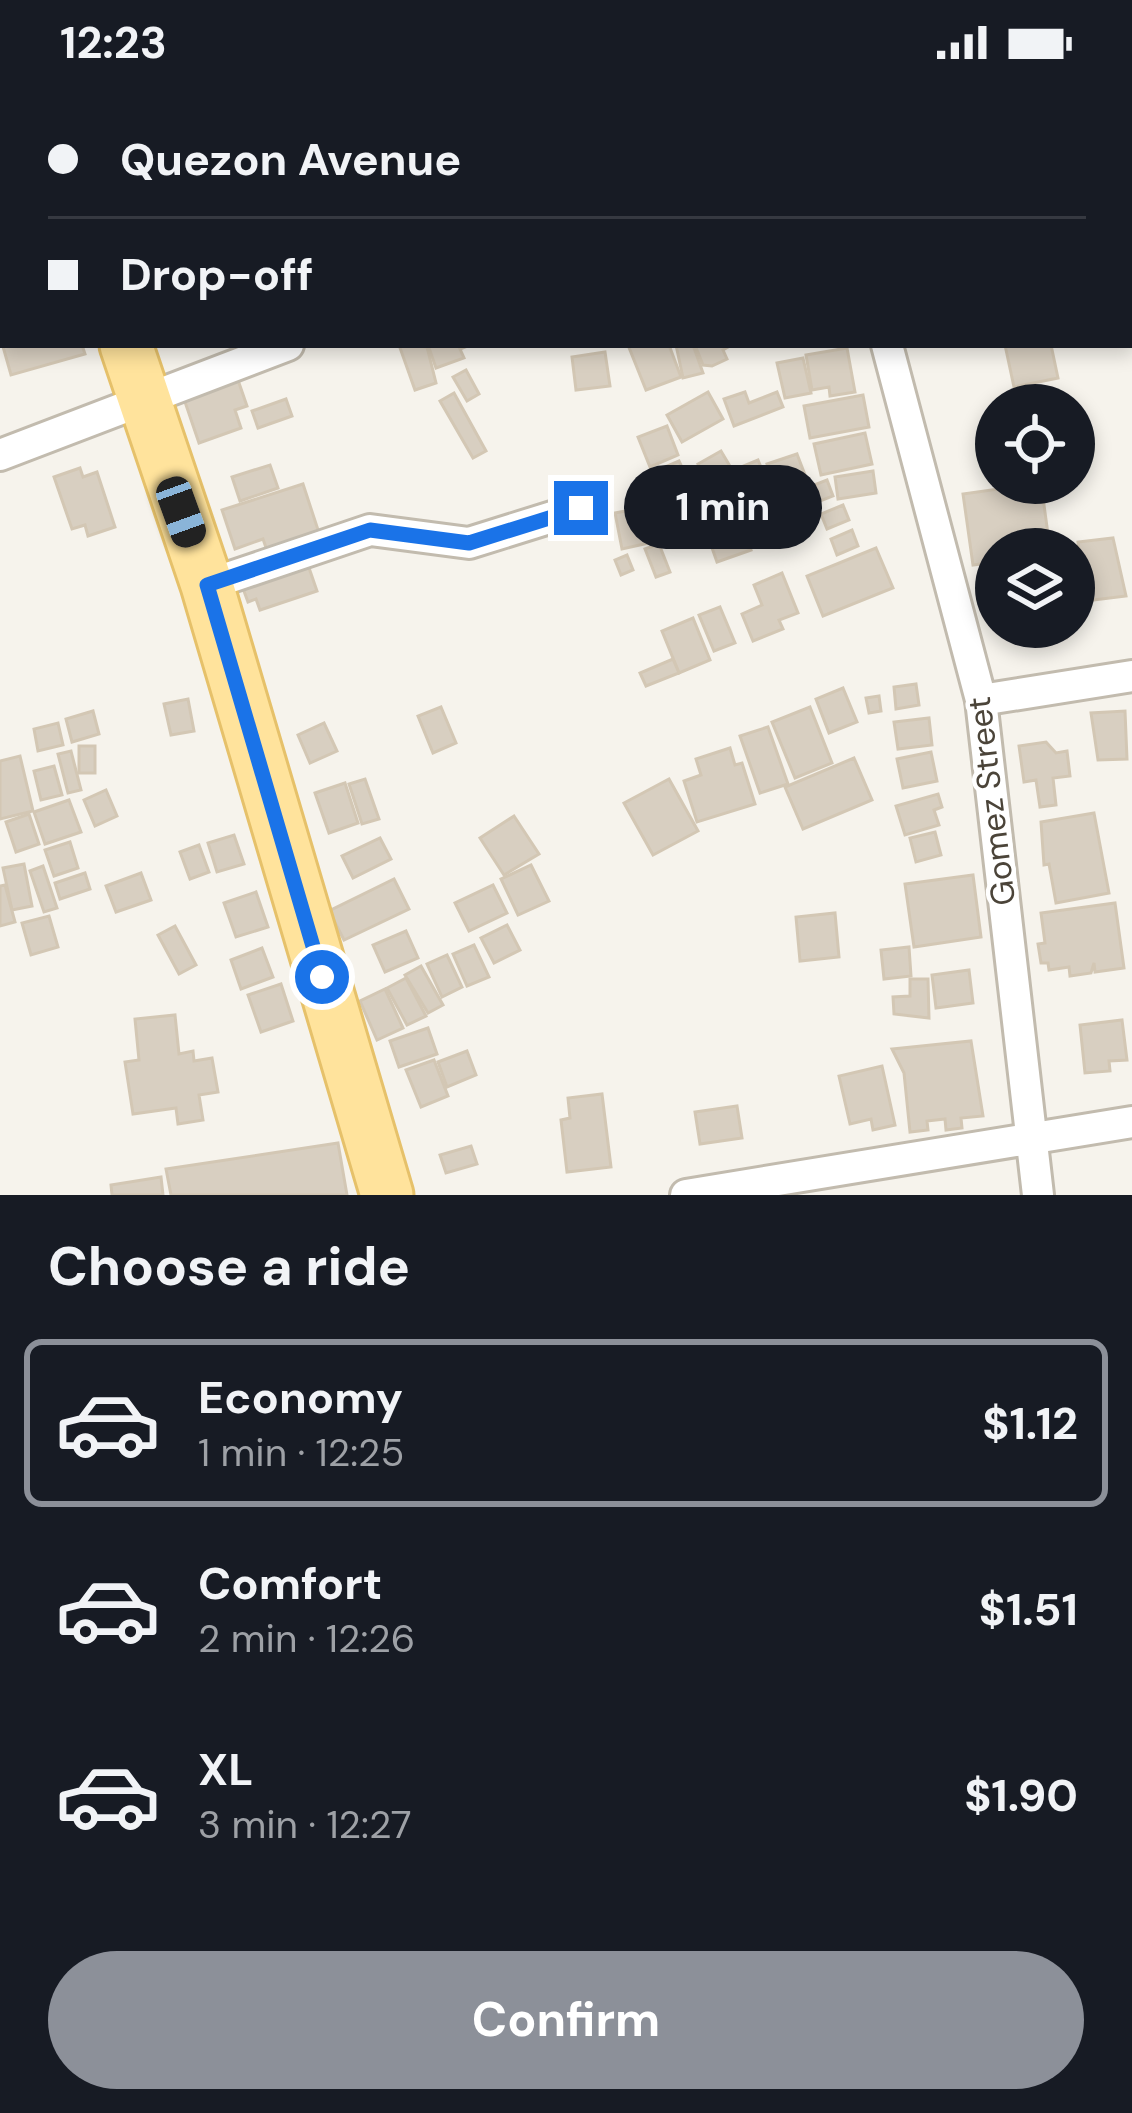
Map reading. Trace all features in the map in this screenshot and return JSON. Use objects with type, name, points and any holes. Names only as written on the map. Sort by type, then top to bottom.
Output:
[{"type":"main road","points":[[127,348],[207,585],[387,1195]]},
{"type":"street","points":[[0,455],[280,348]]},
{"type":"street","name":"Gomez Street","points":[[888,348],[981,700],[1038,1195]]},
{"type":"street","points":[[207,585],[370,530],[469,543],[581,508]]},
{"type":"street","points":[[981,700],[1132,676]]},
{"type":"street","points":[[686,1195],[1132,1122]]},
{"type":"building","points":[[3,348],[83,348],[85,354],[11,375]]},
{"type":"building","points":[[400,348],[427,348],[436,383],[415,390]]},
{"type":"building","points":[[429,348],[462,348],[464,358],[436,368]]},
{"type":"building","points":[[629,348],[670,348],[681,377],[646,390]]},
{"type":"building","points":[[677,348],[694,348],[703,373],[683,378]]},
{"type":"building","points":[[696,348],[726,348],[727,359],[703,365]]},
{"type":"building","points":[[847,348],[855,392],[830,396],[829,387],[812,390],[806,355]]},
{"type":"building","points":[[1006,348],[1052,348],[1058,378],[1013,384]]},
{"type":"building","points":[[605,352],[610,386],[576,390],[572,357]]},
{"type":"building","points":[[803,358],[811,393],[785,398],[777,363]]},
{"type":"building","points":[[466,370],[479,394],[467,401],[453,377]]},
{"type":"building","points":[[238,380],[247,406],[235,410],[241,428],[199,443],[184,399]]},
{"type":"building","points":[[708,392],[723,419],[682,442],[667,415]]},
{"type":"building","points":[[745,392],[749,403],[777,392],[783,407],[734,426],[724,399]]},
{"type":"building","points":[[454,393],[486,451],[473,458],[440,401]]},
{"type":"building","points":[[863,395],[869,427],[810,438],[804,406]]},
{"type":"building","points":[[286,399],[292,416],[258,428],[252,411]]},
{"type":"building","points":[[667,426],[678,455],[650,467],[638,437]]},
{"type":"building","points":[[865,433],[872,464],[821,475],[814,444]]},
{"type":"building","points":[[721,451],[744,490],[720,504],[698,464]]},
{"type":"building","points":[[797,454],[807,480],[776,490],[767,464]]},
{"type":"building","points":[[758,460],[771,491],[754,498],[741,467]]},
{"type":"building","points":[[679,461],[685,474],[692,470],[706,501],[685,510],[665,467]]},
{"type":"building","points":[[270,465],[278,488],[240,501],[232,477]]},
{"type":"building","points":[[80,468],[83,477],[97,472],[115,527],[88,536],[85,525],[72,529],[54,477]]},
{"type":"building","points":[[873,471],[876,493],[838,499],[835,477]]},
{"type":"building","points":[[827,480],[833,496],[797,510],[791,494]]},
{"type":"building","points":[[303,484],[321,539],[269,556],[263,539],[235,549],[222,510]]},
{"type":"building","points":[[666,484],[668,494],[630,504],[628,495]]},
{"type":"building","points":[[975,492],[975,504],[1044,504],[1047,528],[975,528],[973,565],[963,494]]},
{"type":"building","points":[[778,496],[783,512],[746,523],[741,507]]},
{"type":"building","points":[[668,504],[672,529],[663,530],[659,506]]},
{"type":"building","points":[[843,505],[849,520],[827,529],[821,514]]},
{"type":"building","points":[[646,507],[653,542],[622,549],[615,513]]},
{"type":"building","points":[[743,529],[751,550],[717,562],[710,542]]},
{"type":"building","points":[[852,530],[858,546],[837,555],[831,539]]},
{"type":"building","points":[[1113,538],[1126,596],[1095,600],[1095,540]]},
{"type":"building","points":[[659,544],[670,572],[656,577],[645,549]]},
{"type":"building","points":[[876,548],[893,588],[823,616],[807,576]]},
{"type":"building","points":[[627,555],[633,570],[621,575],[615,560]]},
{"type":"building","points":[[307,562],[317,591],[260,610],[256,599],[248,602],[241,583]]},
{"type":"building","points":[[782,573],[798,613],[779,620],[783,629],[753,641],[742,614],[762,605],[754,585]]},
{"type":"building","points":[[720,607],[735,643],[714,651],[699,615]]},
{"type":"building","points":[[693,618],[710,660],[679,673],[662,631]]},
{"type":"building","points":[[673,659],[679,673],[646,686],[640,673]]},
{"type":"building","points":[[916,684],[919,705],[896,709],[894,687]]},
{"type":"building","points":[[843,688],[857,722],[829,733],[816,699]]},
{"type":"building","points":[[879,696],[881,711],[869,713],[866,698]]},
{"type":"building","points":[[188,699],[194,731],[171,735],[164,704]]},
{"type":"building","points":[[441,707],[456,743],[433,753],[418,716]]},
{"type":"building","points":[[810,707],[832,763],[795,778],[772,722]]},
{"type":"building","points":[[93,711],[99,734],[72,742],[66,719]]},
{"type":"building","points":[[1125,711],[1127,759],[1098,760],[1091,713]]},
{"type":"building","points":[[929,718],[932,745],[898,749],[894,722]]},
{"type":"building","points":[[58,723],[63,745],[38,751],[34,729]]},
{"type":"building","points":[[324,723],[337,751],[310,763],[298,735]]},
{"type":"building","points":[[768,727],[788,784],[760,793],[740,736]]},
{"type":"building","points":[[1046,742],[1056,753],[1067,751],[1070,776],[1053,778],[1056,805],[1040,807],[1036,780],[1024,782],[1019,746]]},
{"type":"building","points":[[79,746],[95,746],[95,773],[79,773]]},
{"type":"building","points":[[730,748],[735,765],[742,763],[755,804],[697,822],[684,781],[701,775],[696,759]]},
{"type":"building","points":[[71,751],[81,790],[68,793],[58,754]]},
{"type":"building","points":[[931,752],[937,781],[903,788],[897,759]]},
{"type":"building","points":[[20,756],[33,811],[0,819],[0,761]]},
{"type":"building","points":[[854,758],[872,800],[803,829],[785,787]]},
{"type":"building","points":[[54,766],[62,795],[41,800],[34,771]]},
{"type":"building","points":[[365,779],[379,819],[362,824],[349,784]]},
{"type":"building","points":[[669,779],[698,831],[653,855],[624,803]]},
{"type":"building","points":[[345,783],[358,823],[329,833],[315,793]]},
{"type":"building","points":[[106,790],[117,816],[95,826],[84,800]]},
{"type":"building","points":[[938,794],[942,807],[934,810],[939,825],[905,835],[896,806]]},
{"type":"building","points":[[69,800],[81,832],[45,844],[34,812]]},
{"type":"building","points":[[1094,813],[1109,893],[1056,903],[1049,864],[1044,865],[1041,822]]},
{"type":"building","points":[[29,814],[39,844],[16,852],[6,822]]},
{"type":"building","points":[[514,816],[539,854],[504,875],[480,838]]},
{"type":"building","points":[[935,832],[941,855],[916,862],[910,838]]},
{"type":"building","points":[[234,835],[244,864],[217,872],[208,843]]},
{"type":"building","points":[[380,838],[391,859],[353,878],[342,856]]},
{"type":"building","points":[[70,842],[78,868],[54,876],[45,850]]},
{"type":"building","points":[[199,845],[209,872],[190,879],[180,852]]},
{"type":"building","points":[[24,864],[32,906],[12,910],[3,868]]},
{"type":"building","points":[[531,865],[549,901],[518,915],[501,879]]},
{"type":"building","points":[[43,866],[57,908],[44,912],[30,871]]},
{"type":"building","points":[[85,873],[90,889],[60,899],[55,883]]},
{"type":"building","points":[[141,873],[151,900],[116,912],[106,886]]},
{"type":"building","points":[[973,875],[981,937],[914,947],[905,884]]},
{"type":"building","points":[[394,879],[409,909],[344,940],[329,911]]},
{"type":"building","points":[[5,885],[15,922],[0,926],[0,886]]},
{"type":"building","points":[[493,885],[507,913],[469,931],[455,903]]},
{"type":"building","points":[[256,892],[268,927],[236,937],[224,903]]},
{"type":"building","points":[[1115,903],[1124,968],[1095,972],[1094,963],[1091,973],[1070,976],[1069,967],[1049,970],[1048,963],[1041,963],[1038,944],[1045,943],[1041,913]]},
{"type":"building","points":[[835,913],[839,957],[800,961],[796,917]]},
{"type":"building","points":[[49,916],[58,947],[31,955],[22,923]]},
{"type":"building","points":[[507,925],[520,950],[494,963],[481,938]]},
{"type":"building","points":[[175,926],[196,965],[179,974],[158,935]]},
{"type":"building","points":[[406,931],[418,958],[385,972],[373,945]]},
{"type":"building","points":[[474,945],[489,977],[467,986],[453,954]]},
{"type":"building","points":[[909,947],[911,976],[884,979],[881,950]]},
{"type":"building","points":[[262,948],[273,977],[241,989],[231,960]]},
{"type":"building","points":[[447,955],[462,987],[442,997],[427,964]]},
{"type":"building","points":[[421,966],[443,1005],[428,1013],[405,975]]},
{"type":"building","points":[[969,970],[973,1003],[936,1008],[932,975]]},
{"type":"building","points":[[406,978],[426,1016],[407,1025],[387,988]]},
{"type":"building","points":[[910,979],[928,979],[929,1018],[894,1014],[893,997],[910,996]]},
{"type":"building","points":[[281,984],[293,1021],[261,1032],[248,995]]},
{"type":"building","points":[[385,989],[403,1028],[377,1040],[360,1001]]},
{"type":"building","points":[[175,1015],[179,1054],[193,1051],[194,1061],[212,1058],[218,1092],[199,1095],[203,1120],[178,1124],[176,1108],[133,1114],[125,1062],[139,1060],[135,1019]]},
{"type":"building","points":[[1122,1020],[1127,1060],[1109,1061],[1110,1071],[1085,1073],[1080,1025]]},
{"type":"building","points":[[428,1028],[437,1054],[399,1067],[390,1041]]},
{"type":"building","points":[[971,1041],[983,1116],[961,1118],[962,1128],[946,1130],[945,1119],[927,1121],[928,1130],[910,1132],[904,1073],[892,1049]]},
{"type":"building","points":[[467,1051],[476,1075],[447,1087],[438,1062]]},
{"type":"building","points":[[434,1060],[448,1096],[421,1107],[406,1070]]},
{"type":"building","points":[[882,1066],[895,1125],[873,1130],[871,1119],[850,1124],[839,1076]]},
{"type":"building","points":[[602,1094],[611,1167],[567,1172],[561,1120],[570,1118],[568,1098]]},
{"type":"building","points":[[737,1106],[742,1138],[700,1144],[695,1112]]},
{"type":"building","points":[[338,1143],[347,1195],[171,1195],[166,1169]]},
{"type":"building","points":[[471,1146],[477,1164],[446,1173],[440,1155]]},
{"type":"building","points":[[161,1177],[163,1195],[112,1195],[111,1185]]},
{"type":"route","points":[[322,977],[207,585],[370,530],[469,543],[581,508]]}]
